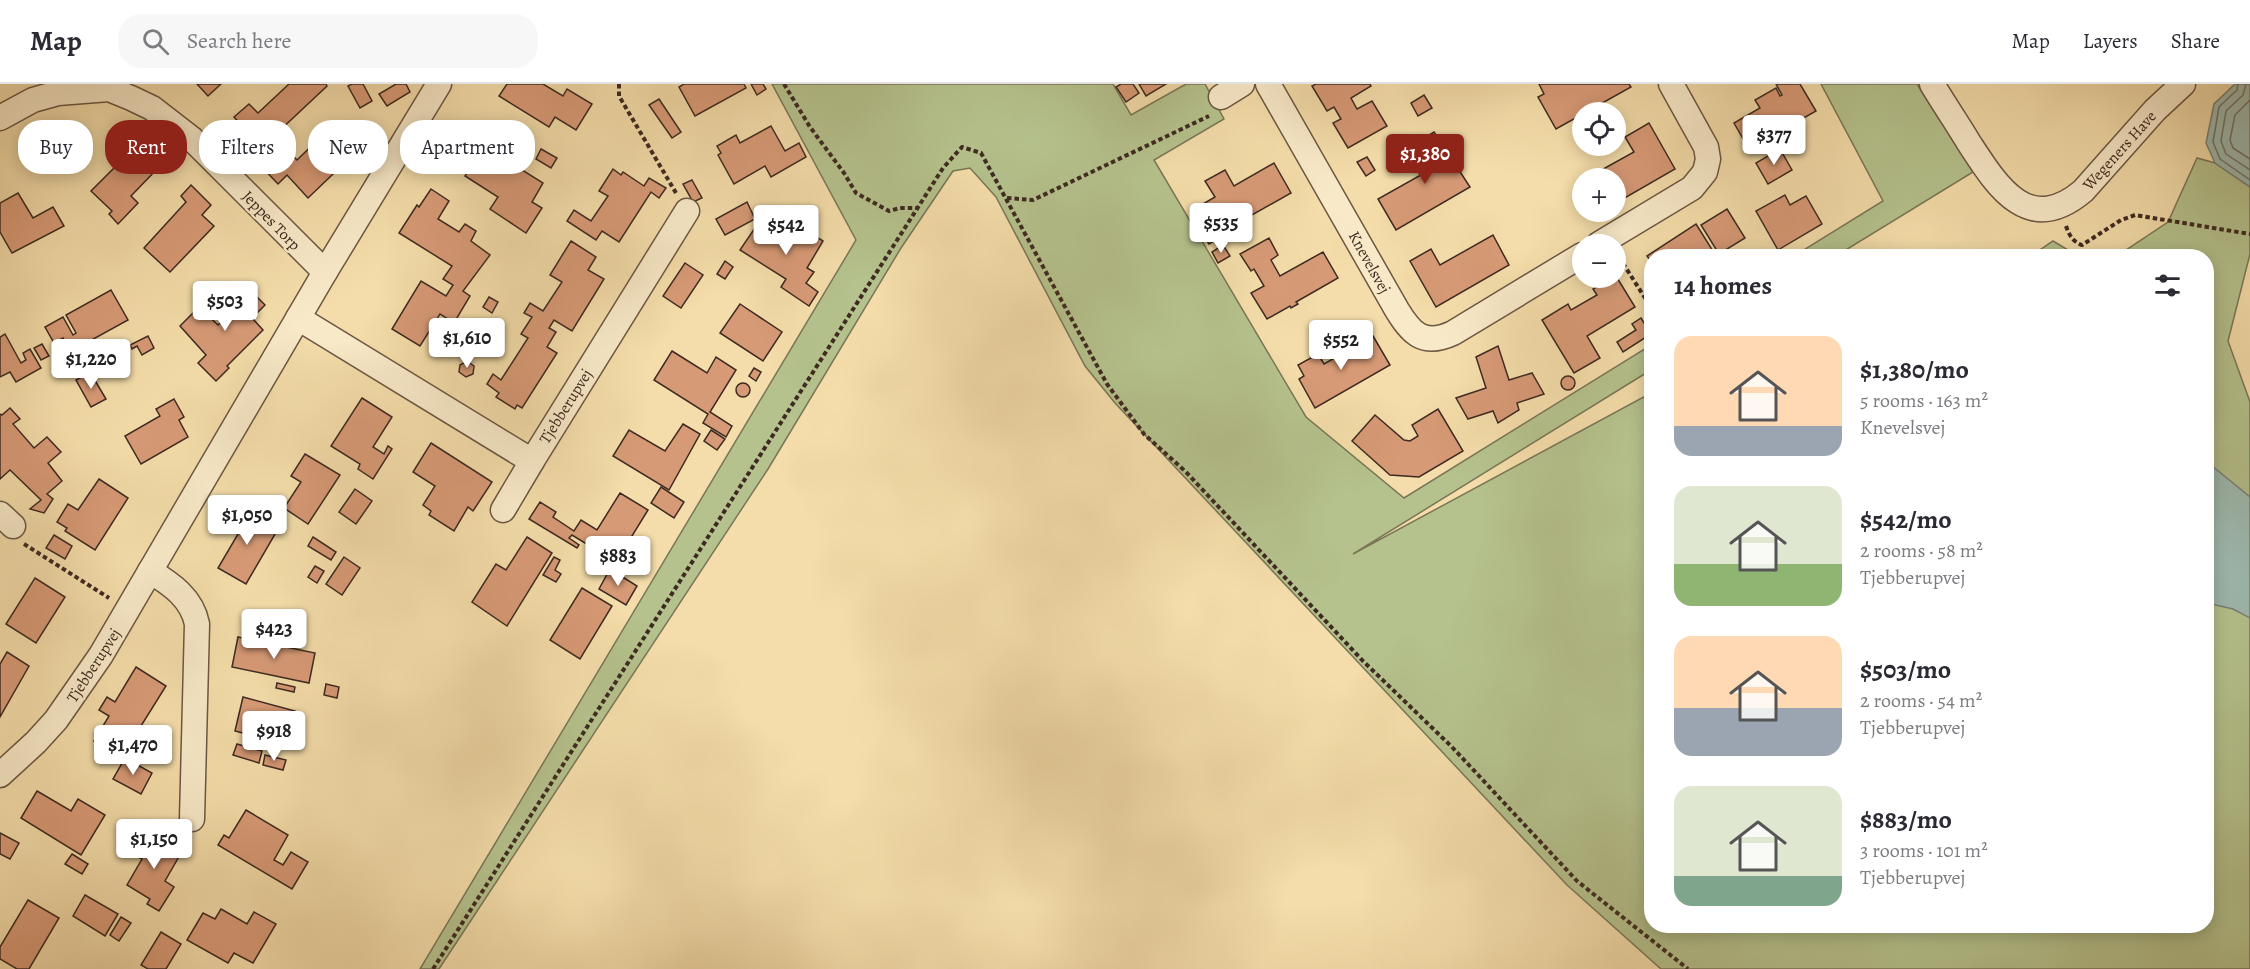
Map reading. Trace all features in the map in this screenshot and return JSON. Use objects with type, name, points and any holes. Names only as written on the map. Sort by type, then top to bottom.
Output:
[{"type":"street","name":"Tjebberupvej","points":[[0,776],[36,742],[62,713],[102,655],[325,272],[439,84]]},
{"type":"street","points":[[1221,97],[1242,84]]},
{"type":"street","name":"Knevelsvej","points":[[1268,84],[1397,310],[1408,328],[1418,335],[1437,338],[1453,333],[1572,261]]},
{"type":"street","points":[[1616,234],[1692,188],[1705,172],[1708,159],[1706,147],[1671,84]]},
{"type":"street","name":"Wegeners Have","points":[[1932,84],[1979,158],[2008,197],[2037,209],[2059,205],[2083,191],[2155,110],[2183,84]]},
{"type":"street","name":"Jeppes Torp","points":[[0,118],[33,100],[58,93],[109,89],[131,98],[152,108],[192,139],[325,272]]},
{"type":"street","name":"Tjebberupvej","points":[[298,318],[532,461],[687,211]]},
{"type":"street","points":[[502,510],[532,461]]},
{"type":"street","points":[[150,571],[182,595],[195,613],[197,624],[192,819]]},
{"type":"path","points":[[619,84],[619,96],[687,211]]},
{"type":"path","points":[[784,84],[856,193],[889,211],[900,208],[917,208]]},
{"type":"path","points":[[1007,198],[1033,200],[1206,117],[1222,106],[1221,97]]},
{"type":"path","points":[[433,969],[917,208],[943,168],[962,147],[981,153],[1107,384],[1144,434],[1186,472],[1363,661],[1452,747],[1577,881],[1688,969]]},
{"type":"path","points":[[2059,205],[2069,235],[2077,244],[2082,245],[2121,220],[2135,215],[2250,234]]},
{"type":"path","points":[[1626,267],[1644,296]]},
{"type":"path","points":[[6,520],[21,543],[128,610]]},
{"type":"green space","points":[[772,84],[1113,84],[1131,115],[1186,84],[1205,84],[1224,119],[1154,160],[1306,417],[1404,498],[1644,349],[1644,374],[1353,554],[1644,397],[1644,933],[2214,933],[2214,249],[2128,249],[2168,222],[2197,158],[2215,163],[2250,187],[2250,254],[2228,341],[2250,402],[2250,969],[1661,969],[1567,885],[1115,403],[1085,366],[996,197],[970,168],[953,171],[901,248],[768,469],[439,969],[420,969],[856,240]]},
{"type":"green space","points":[[1821,84],[1917,84],[1973,172],[1847,249],[1805,249],[1883,201]]},
{"type":"green space","points":[[2053,241],[2066,249],[2041,249]]},
{"type":"water","points":[[2235,84],[2250,84],[2250,187],[2215,163],[2206,143],[2214,104]]},
{"type":"water","points":[[2214,468],[2250,497],[2250,618],[2233,609],[2214,605]]},
{"type":"building","points":[[197,84],[221,84],[208,96]]},
{"type":"building","points":[[289,84],[326,84],[327,86],[291,120],[237,120],[234,117],[249,104],[258,113]]},
{"type":"building","points":[[363,84],[372,101],[360,108],[348,86]]},
{"type":"building","points":[[396,84],[406,84],[410,92],[387,106],[379,94]]},
{"type":"building","points":[[507,84],[543,84],[563,96],[567,89],[592,104],[576,130],[555,117],[549,127],[499,96]]},
{"type":"building","points":[[684,84],[744,84],[746,88],[695,116],[679,87]]},
{"type":"building","points":[[751,84],[763,84],[766,89],[757,95]]},
{"type":"building","points":[[1121,84],[1133,84],[1139,93],[1126,102],[1116,87]]},
{"type":"building","points":[[1139,84],[1166,84],[1146,96]]},
{"type":"building","points":[[1316,84],[1370,84],[1371,86],[1351,98],[1357,109],[1372,101],[1387,126],[1348,148],[1333,123],[1341,119],[1334,107],[1327,111],[1312,86]]},
{"type":"building","points":[[1539,84],[1629,84],[1631,87],[1604,102],[1572,102],[1572,120],[1556,129],[1538,97],[1544,94]]},
{"type":"building","points":[[1776,84],[1800,84],[1816,111],[1749,149],[1734,123],[1760,108],[1755,100],[1776,88],[1780,96],[1782,95]]},
{"type":"building","points":[[1424,95],[1432,108],[1418,116],[1411,103]]},
{"type":"building","points":[[659,99],[681,132],[672,138],[649,105]]},
{"type":"building","points":[[1649,123],[1675,169],[1626,197],[1626,168],[1605,168],[1634,152],[1626,136]]},
{"type":"building","points":[[771,126],[785,151],[799,143],[806,157],[771,177],[765,166],[734,184],[718,155],[721,153],[717,146],[736,135],[740,143]]},
{"type":"building","points":[[1434,132],[1470,187],[1396,230],[1378,199],[1428,171],[1413,145]]},
{"type":"building","points":[[308,149],[308,174],[333,174],[308,198],[287,175],[278,184],[268,174],[296,174],[297,160]]},
{"type":"building","points":[[541,149],[557,158],[551,168],[536,159]]},
{"type":"building","points":[[1780,149],[1792,170],[1768,184],[1756,163]]},
{"type":"building","points":[[1367,157],[1375,170],[1366,176],[1357,162]]},
{"type":"building","points":[[1274,163],[1291,193],[1220,233],[1203,204],[1215,197],[1205,181],[1225,170],[1234,186]]},
{"type":"building","points":[[613,169],[621,175],[623,172],[644,186],[649,178],[666,188],[659,198],[651,192],[619,242],[602,231],[596,240],[567,221],[574,210],[591,221],[608,196],[599,191]]},
{"type":"building","points":[[108,174],[152,174],[131,196],[138,203],[118,224],[109,214],[112,211],[91,191]]},
{"type":"building","points":[[466,174],[529,174],[543,183],[532,202],[542,208],[526,233],[490,209],[498,197],[465,176]]},
{"type":"building","points":[[692,180],[702,198],[693,202],[683,184]]},
{"type":"building","points":[[191,185],[211,205],[202,215],[214,226],[170,272],[144,248],[186,202],[181,196]]},
{"type":"building","points":[[431,189],[449,201],[438,219],[459,232],[465,224],[476,231],[471,241],[490,255],[463,291],[470,296],[454,323],[440,314],[420,346],[392,329],[421,281],[446,296],[453,285],[443,279],[452,266],[399,233],[417,205],[419,207]]},
{"type":"building","points":[[18,193],[33,218],[53,207],[64,226],[12,253],[0,232],[0,203]]},
{"type":"building","points":[[1785,195],[1790,205],[1806,196],[1822,224],[1777,249],[1756,211]]},
{"type":"building","points":[[747,202],[755,219],[725,235],[716,219]]},
{"type":"building","points":[[1727,209],[1745,238],[1727,249],[1716,249],[1701,225]]},
{"type":"building","points":[[761,219],[789,237],[797,224],[823,241],[807,268],[814,272],[806,283],[818,292],[809,306],[781,287],[786,279],[740,250]]},
{"type":"building","points":[[1696,224],[1712,249],[1658,249]]},
{"type":"building","points":[[1212,230],[1217,239],[1209,244],[1203,235]]},
{"type":"building","points":[[1493,235],[1509,265],[1436,307],[1410,261],[1431,249],[1440,265]]},
{"type":"building","points":[[1269,238],[1278,255],[1271,260],[1280,276],[1323,252],[1338,278],[1296,302],[1298,304],[1267,319],[1251,293],[1264,286],[1254,269],[1251,271],[1240,254]]},
{"type":"building","points":[[571,241],[596,257],[588,270],[604,279],[572,331],[554,320],[549,328],[556,332],[547,347],[557,353],[522,408],[517,405],[515,409],[496,397],[499,393],[487,384],[493,374],[501,380],[528,338],[521,334],[532,317],[524,313],[530,303],[543,311],[562,282],[550,275]]},
{"type":"building","points":[[1223,245],[1230,256],[1218,263],[1212,252]]},
{"type":"building","points":[[725,261],[733,267],[725,279],[717,274]]},
{"type":"building","points":[[685,263],[703,275],[681,308],[663,296]]},
{"type":"building","points":[[245,285],[265,305],[252,318],[263,330],[227,366],[229,368],[216,381],[198,363],[206,355],[180,326],[199,307],[218,325],[234,309],[227,302]]},
{"type":"building","points":[[1623,288],[1635,307],[1587,336],[1600,358],[1574,373],[1542,320],[1568,304],[1571,310],[1597,295],[1593,289]]},
{"type":"building","points":[[111,290],[128,320],[86,343],[91,353],[76,361],[63,338],[54,343],[45,327],[63,317],[73,335],[76,333],[66,315]]},
{"type":"building","points":[[489,297],[498,302],[492,313],[483,307]]},
{"type":"building","points":[[740,304],[782,332],[763,361],[720,333]]},
{"type":"building","points":[[1641,318],[1644,323],[1644,338],[1623,352],[1617,342],[1636,330],[1632,324]]},
{"type":"building","points":[[5,334],[21,363],[26,360],[23,353],[30,349],[41,368],[16,382],[10,372],[0,377],[0,337]]},
{"type":"building","points":[[148,336],[154,348],[142,355],[137,346],[132,349],[130,345]]},
{"type":"building","points":[[1373,336],[1390,365],[1315,408],[1299,379],[1304,376],[1298,365],[1318,354],[1324,364]]},
{"type":"building","points":[[42,344],[49,356],[41,360],[34,348]]},
{"type":"building","points":[[1498,346],[1509,380],[1532,373],[1544,394],[1517,403],[1519,410],[1498,423],[1493,411],[1468,419],[1456,398],[1486,388],[1476,357]]},
{"type":"building","points":[[672,351],[707,373],[716,357],[736,370],[710,412],[732,426],[726,437],[703,423],[708,414],[654,380]]},
{"type":"building","points":[[467,361],[474,366],[473,374],[466,377],[459,372],[460,365]]},
{"type":"building","points":[[754,368],[761,372],[756,381],[749,376]]},
{"type":"building","points":[[90,372],[106,399],[91,407],[76,380]]},
{"type":"building","points":[[1568,376],[1573,378],[1575,383],[1573,388],[1568,390],[1563,388],[1561,383],[1563,378]]},
{"type":"building","points":[[743,383],[748,385],[750,390],[748,395],[743,397],[738,395],[736,390],[738,385]]},
{"type":"building","points":[[362,398],[392,417],[373,447],[384,454],[388,446],[392,449],[373,479],[358,469],[360,464],[331,446]]},
{"type":"building","points":[[174,399],[184,417],[179,420],[188,437],[141,464],[125,436],[160,416],[156,409]]},
{"type":"building","points":[[10,408],[20,419],[13,424],[34,448],[47,437],[61,452],[48,463],[62,481],[47,494],[53,499],[44,513],[30,509],[41,500],[10,470],[0,479],[0,414],[2,415]]},
{"type":"building","points":[[1438,409],[1463,451],[1419,477],[1390,475],[1352,441],[1375,415],[1404,440],[1410,441],[1418,436],[1412,425]]},
{"type":"building","points":[[683,424],[700,434],[669,490],[613,456],[629,430],[665,451]]},
{"type":"building","points":[[711,430],[725,439],[717,450],[704,441]]},
{"type":"building","points":[[431,443],[492,482],[473,511],[468,507],[454,531],[429,515],[431,511],[423,505],[435,486],[413,472]]},
{"type":"building","points":[[305,454],[340,475],[308,524],[284,508],[301,482],[291,476]]},
{"type":"building","points":[[99,479],[128,498],[95,550],[65,531],[67,528],[57,522],[68,504],[78,510]]},
{"type":"building","points":[[661,487],[684,502],[674,518],[651,503]]},
{"type":"building","points":[[355,489],[372,501],[356,524],[339,512]]},
{"type":"building","points":[[620,493],[648,510],[616,562],[572,535],[569,538],[579,545],[577,548],[529,519],[540,502],[556,512],[553,517],[574,531],[581,520],[597,530]]},
{"type":"building","points":[[241,507],[278,529],[246,584],[218,568],[241,529],[232,523]]},
{"type":"building","points":[[54,535],[72,546],[65,559],[46,548]]},
{"type":"building","points":[[313,537],[336,552],[331,560],[308,546]]},
{"type":"building","points":[[527,537],[552,553],[507,626],[472,602],[496,564],[506,570]]},
{"type":"building","points":[[344,557],[360,568],[342,595],[326,584]]},
{"type":"building","points":[[554,557],[560,560],[555,570],[561,574],[556,582],[543,575]]},
{"type":"building","points":[[315,566],[324,571],[317,583],[308,577]]},
{"type":"building","points":[[610,569],[637,586],[626,605],[599,589]]},
{"type":"building","points":[[35,578],[65,597],[36,643],[6,624]]},
{"type":"building","points":[[582,588],[612,606],[580,659],[550,640]]},
{"type":"building","points":[[238,637],[315,653],[309,683],[232,667]]},
{"type":"building","points":[[7,652],[29,666],[0,717],[0,664]]},
{"type":"building","points":[[136,667],[166,686],[136,734],[125,727],[110,751],[94,741],[109,716],[99,710],[107,697],[115,702]]},
{"type":"building","points":[[277,683],[295,687],[294,692],[276,688]]},
{"type":"building","points":[[326,684],[339,687],[337,698],[324,695]]},
{"type":"building","points":[[243,697],[295,711],[286,744],[235,731]]},
{"type":"building","points":[[237,744],[262,751],[259,763],[233,755]]},
{"type":"building","points":[[265,755],[286,760],[283,770],[263,765]]},
{"type":"building","points":[[125,758],[152,773],[141,794],[113,779]]},
{"type":"building","points":[[37,791],[71,811],[78,799],[105,815],[81,855],[21,818]]},
{"type":"building","points":[[246,810],[288,835],[274,860],[283,865],[291,852],[308,862],[292,889],[218,845],[224,835],[229,838]]},
{"type":"building","points":[[0,833],[19,843],[10,859],[0,854]]},
{"type":"building","points":[[142,833],[153,840],[155,837],[181,853],[165,881],[174,887],[159,911],[147,904],[150,899],[127,885],[142,859],[131,853]]},
{"type":"building","points":[[72,854],[88,864],[82,874],[65,864]]},
{"type":"building","points":[[85,895],[118,914],[105,936],[73,916]]},
{"type":"building","points":[[28,900],[59,918],[29,969],[17,969],[0,959],[0,947]]},
{"type":"building","points":[[221,909],[247,924],[254,912],[276,924],[253,963],[234,953],[228,963],[187,940],[203,913],[215,919]]},
{"type":"building","points":[[121,917],[131,923],[119,941],[110,935]]},
{"type":"building","points":[[161,932],[181,944],[166,969],[148,969],[141,965]]}]
